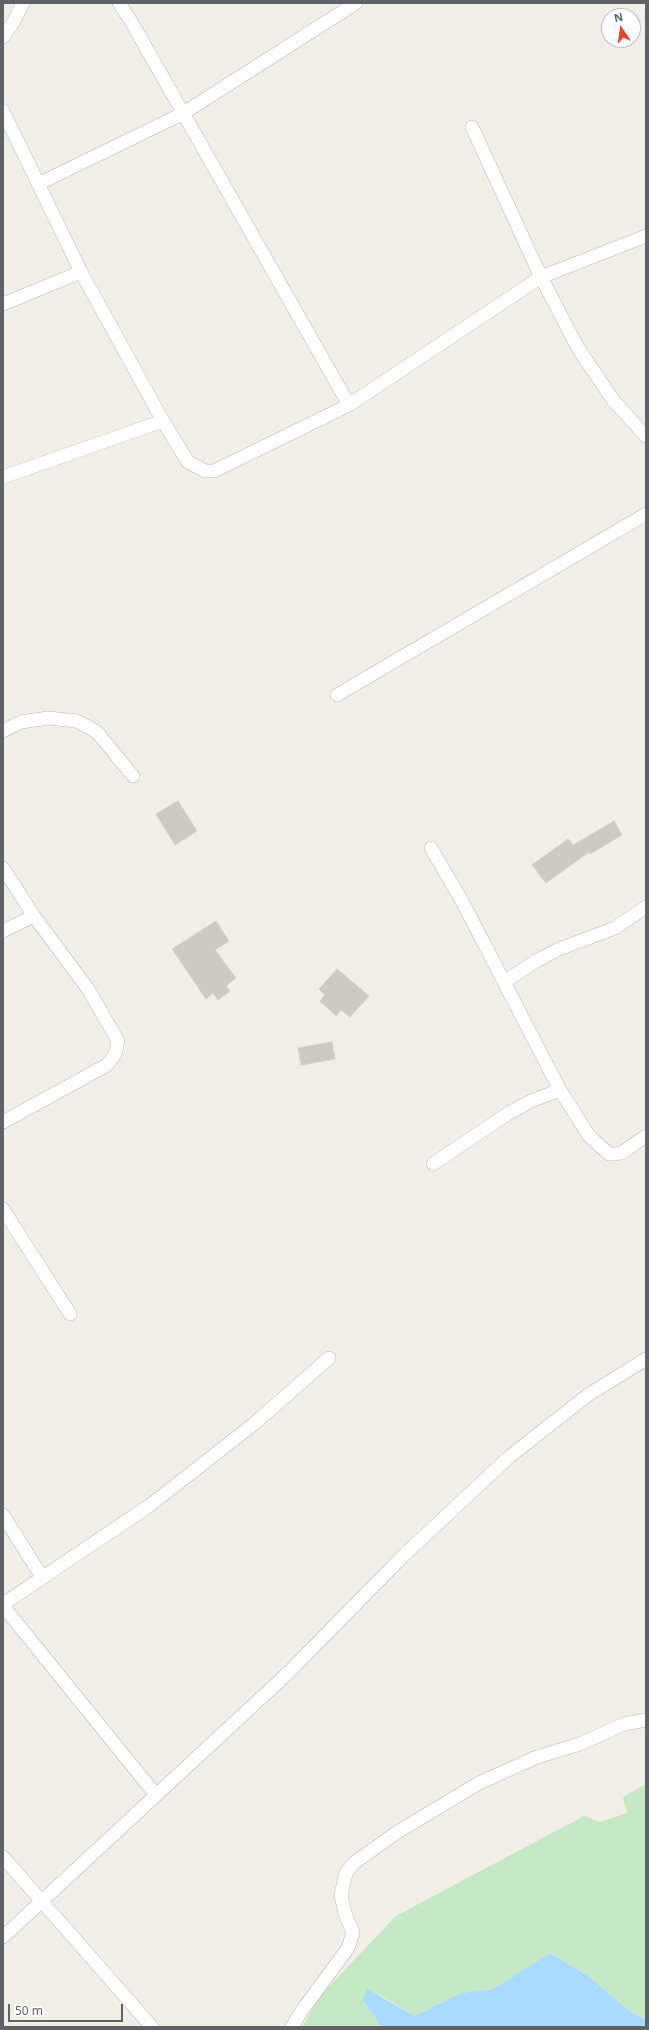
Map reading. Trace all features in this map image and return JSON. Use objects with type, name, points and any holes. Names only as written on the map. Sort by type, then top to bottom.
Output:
[{"type":"street","points":[[3,37],[13,23],[23,3]]},
{"type":"street","points":[[119,3],[349,405]]},
{"type":"street","points":[[38,184],[182,114],[356,3]]},
{"type":"street","points":[[3,111],[81,272],[163,421],[188,462],[205,471],[214,471],[349,405],[541,276],[646,236]]},
{"type":"street","points":[[472,127],[541,276],[578,348],[612,400],[646,436]]},
{"type":"street","points":[[3,304],[81,272]]},
{"type":"street","points":[[3,477],[163,421]]},
{"type":"street","points":[[337,695],[646,514]]},
{"type":"street","points":[[3,731],[21,722],[48,718],[77,721],[97,732],[133,776]]},
{"type":"street","points":[[431,848],[462,901],[560,1090],[589,1136],[609,1154],[621,1153],[646,1136]]},
{"type":"street","points":[[3,868],[34,916],[88,988],[118,1041],[115,1054],[107,1065],[3,1122]]},
{"type":"street","points":[[504,982],[536,960],[615,928],[646,907]]},
{"type":"street","points":[[3,931],[34,916]]},
{"type":"street","points":[[433,1164],[509,1113],[531,1101],[560,1090]]},
{"type":"street","points":[[3,1210],[70,1314]]},
{"type":"street","points":[[156,1796],[3,1605],[42,1577],[149,1506],[255,1423],[329,1358]]},
{"type":"street","points":[[3,1937],[288,1673],[403,1556],[509,1457],[588,1395],[646,1359]]},
{"type":"street","points":[[3,1515],[42,1577]]},
{"type":"street","points":[[292,2027],[301,2012],[348,1948],[353,1933],[345,1913],[341,1895],[346,1873],[354,1863],[396,1834],[479,1783],[537,1757],[580,1744],[624,1724],[646,1720]]},
{"type":"street","points":[[3,1857],[152,2027]]},
{"type":"green space","points":[[646,1784],[646,2019],[633,2014],[587,1975],[550,1953],[493,1989],[461,1993],[415,2016],[380,1995],[363,2000],[381,2027],[302,2027],[320,1996],[396,1916],[584,1816],[600,1822],[627,1813],[623,1797]]},
{"type":"water","points":[[550,1953],[587,1975],[633,2014],[646,2019],[646,2027],[381,2027],[363,2000],[367,1989],[415,2016],[461,1993],[493,1989]]},
{"type":"building","points":[[178,801],[197,831],[175,845],[156,814]]},
{"type":"building","points":[[614,821],[622,835],[590,854],[589,852],[546,883],[532,865],[568,839],[573,845]]},
{"type":"building","points":[[216,921],[229,941],[215,950],[236,978],[226,986],[230,991],[218,1000],[213,993],[206,999],[172,949]]},
{"type":"building","points":[[337,969],[369,996],[350,1017],[341,1010],[336,1016],[320,1001],[325,995],[319,989]]},
{"type":"building","points":[[332,1042],[335,1059],[301,1065],[298,1048]]}]
